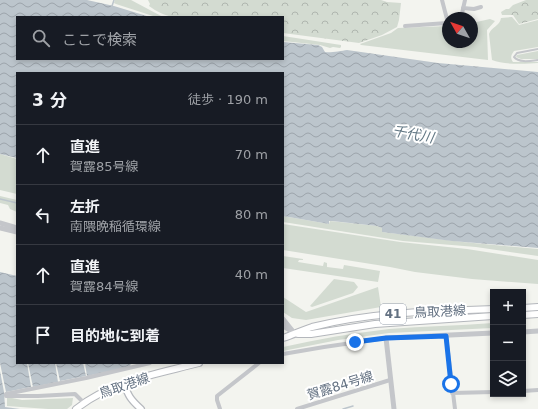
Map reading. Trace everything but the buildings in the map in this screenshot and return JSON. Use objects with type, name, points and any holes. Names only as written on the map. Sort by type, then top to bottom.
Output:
[{"type":"main road","points":[[526,308],[538,307]]},
{"type":"main road","name":"鳥取港線","points":[[284,338],[310,328],[374,316],[433,311],[490,309]]},
{"type":"main road","points":[[526,315],[538,314]]},
{"type":"main road","name":"鳥取港線","points":[[295,334],[311,334],[395,322],[490,316]]},
{"type":"main road","name":"鳥取港線","points":[[76,409],[102,391],[124,383],[195,364]]},
{"type":"main road","points":[[124,383],[128,395],[141,409]]},
{"type":"street","points":[[442,0],[445,12]]},
{"type":"street","points":[[462,12],[465,0]]},
{"type":"street","points":[[463,8],[474,10],[481,7]]},
{"type":"street","points":[[405,26],[442,23]]},
{"type":"street","points":[[0,223],[16,228]]},
{"type":"street","points":[[0,228],[16,232]]},
{"type":"street","points":[[284,320],[295,334]]},
{"type":"street","points":[[284,327],[295,334]]},
{"type":"street","points":[[526,332],[538,331]]},
{"type":"street","points":[[284,354],[324,346],[386,338],[490,333]]},
{"type":"street","points":[[446,336],[454,409]]},
{"type":"street","points":[[386,338],[394,409]]},
{"type":"street","points":[[84,403],[75,394],[26,396],[6,396],[6,394],[87,378],[146,364]]},
{"type":"street","points":[[220,409],[217,396],[258,364]]},
{"type":"street","name":"賀露84号線","points":[[297,409],[390,380]]},
{"type":"street","points":[[526,391],[538,390]]},
{"type":"street","points":[[452,393],[490,392]]},
{"type":"lane","points":[[538,49],[518,53],[514,57],[519,61],[538,60]]},
{"type":"green space","points":[[115,0],[131,0],[161,16],[153,16],[114,3]]},
{"type":"green space","points":[[148,0],[381,0],[401,3],[397,27],[382,35],[359,43],[284,33],[284,16],[170,16],[152,8],[149,6],[150,4]]},
{"type":"green space","points":[[526,0],[538,0],[538,19],[519,24],[513,15],[502,15],[501,12]]},
{"type":"green space","points":[[512,17],[519,25],[538,20],[538,47],[514,51],[511,56],[512,61],[538,63],[521,64],[497,62],[492,60],[489,34],[499,23],[501,18]]},
{"type":"green space","points":[[490,19],[495,21],[487,30],[488,60],[360,44],[391,33],[398,28],[442,26],[442,48],[478,48],[478,22]]},
{"type":"green space","points":[[284,36],[341,45],[341,47],[330,48],[320,45],[284,41]]},
{"type":"green space","points":[[538,51],[538,59],[521,59],[516,57],[517,55]]},
{"type":"green space","points":[[0,154],[16,159],[16,194],[0,190]]},
{"type":"green space","points":[[0,196],[16,200],[16,212],[10,209],[8,205],[0,203]]},
{"type":"green space","points":[[284,216],[329,224],[330,221],[377,226],[382,228],[382,232],[538,249],[538,256],[476,247],[403,241],[284,222]]},
{"type":"green space","points":[[284,224],[400,242],[467,249],[538,260],[538,284],[472,279],[415,272],[284,250]]},
{"type":"green space","points":[[284,256],[303,259],[299,260],[298,262],[323,266],[324,262],[327,263],[327,267],[343,269],[344,265],[380,271],[378,282],[284,268]]},
{"type":"green space","points":[[334,279],[354,282],[358,287],[353,293],[312,307],[310,306]]},
{"type":"green space","points":[[378,287],[381,307],[306,320],[292,318],[284,313],[284,298],[306,312]]},
{"type":"green space","points":[[490,323],[490,328],[389,333],[338,340],[284,351],[284,347],[322,339],[362,332],[402,328]]},
{"type":"green space","points":[[7,397],[22,400],[73,398],[72,405],[67,409],[48,409],[7,406]]},
{"type":"water","name":"千代川","points":[[0,0],[87,0],[147,16],[16,16],[16,60],[284,60],[284,42],[318,45],[322,47],[325,52],[347,50],[438,63],[538,72],[538,248],[452,241],[382,232],[382,228],[377,226],[332,221],[329,221],[329,224],[284,216],[284,72],[16,72],[16,158],[0,154]]},
{"type":"water","points":[[0,272],[16,276],[16,364],[27,364],[31,387],[6,392],[0,363]]},
{"type":"water","points":[[28,364],[55,364],[58,382],[33,387]]},
{"type":"water","points":[[56,364],[83,364],[86,376],[60,381]]},
{"type":"water","points":[[85,364],[131,364],[130,367],[87,376]]},
{"type":"water","points":[[0,371],[5,407],[20,409],[0,409]]},
{"type":"waterway","points":[[112,6],[114,0]]},
{"type":"waterway","points":[[0,199],[16,203]]},
{"type":"waterway","points":[[343,409],[353,406]]},
{"type":"route","points":[[355,342],[386,338],[446,336],[451,384]]}]
